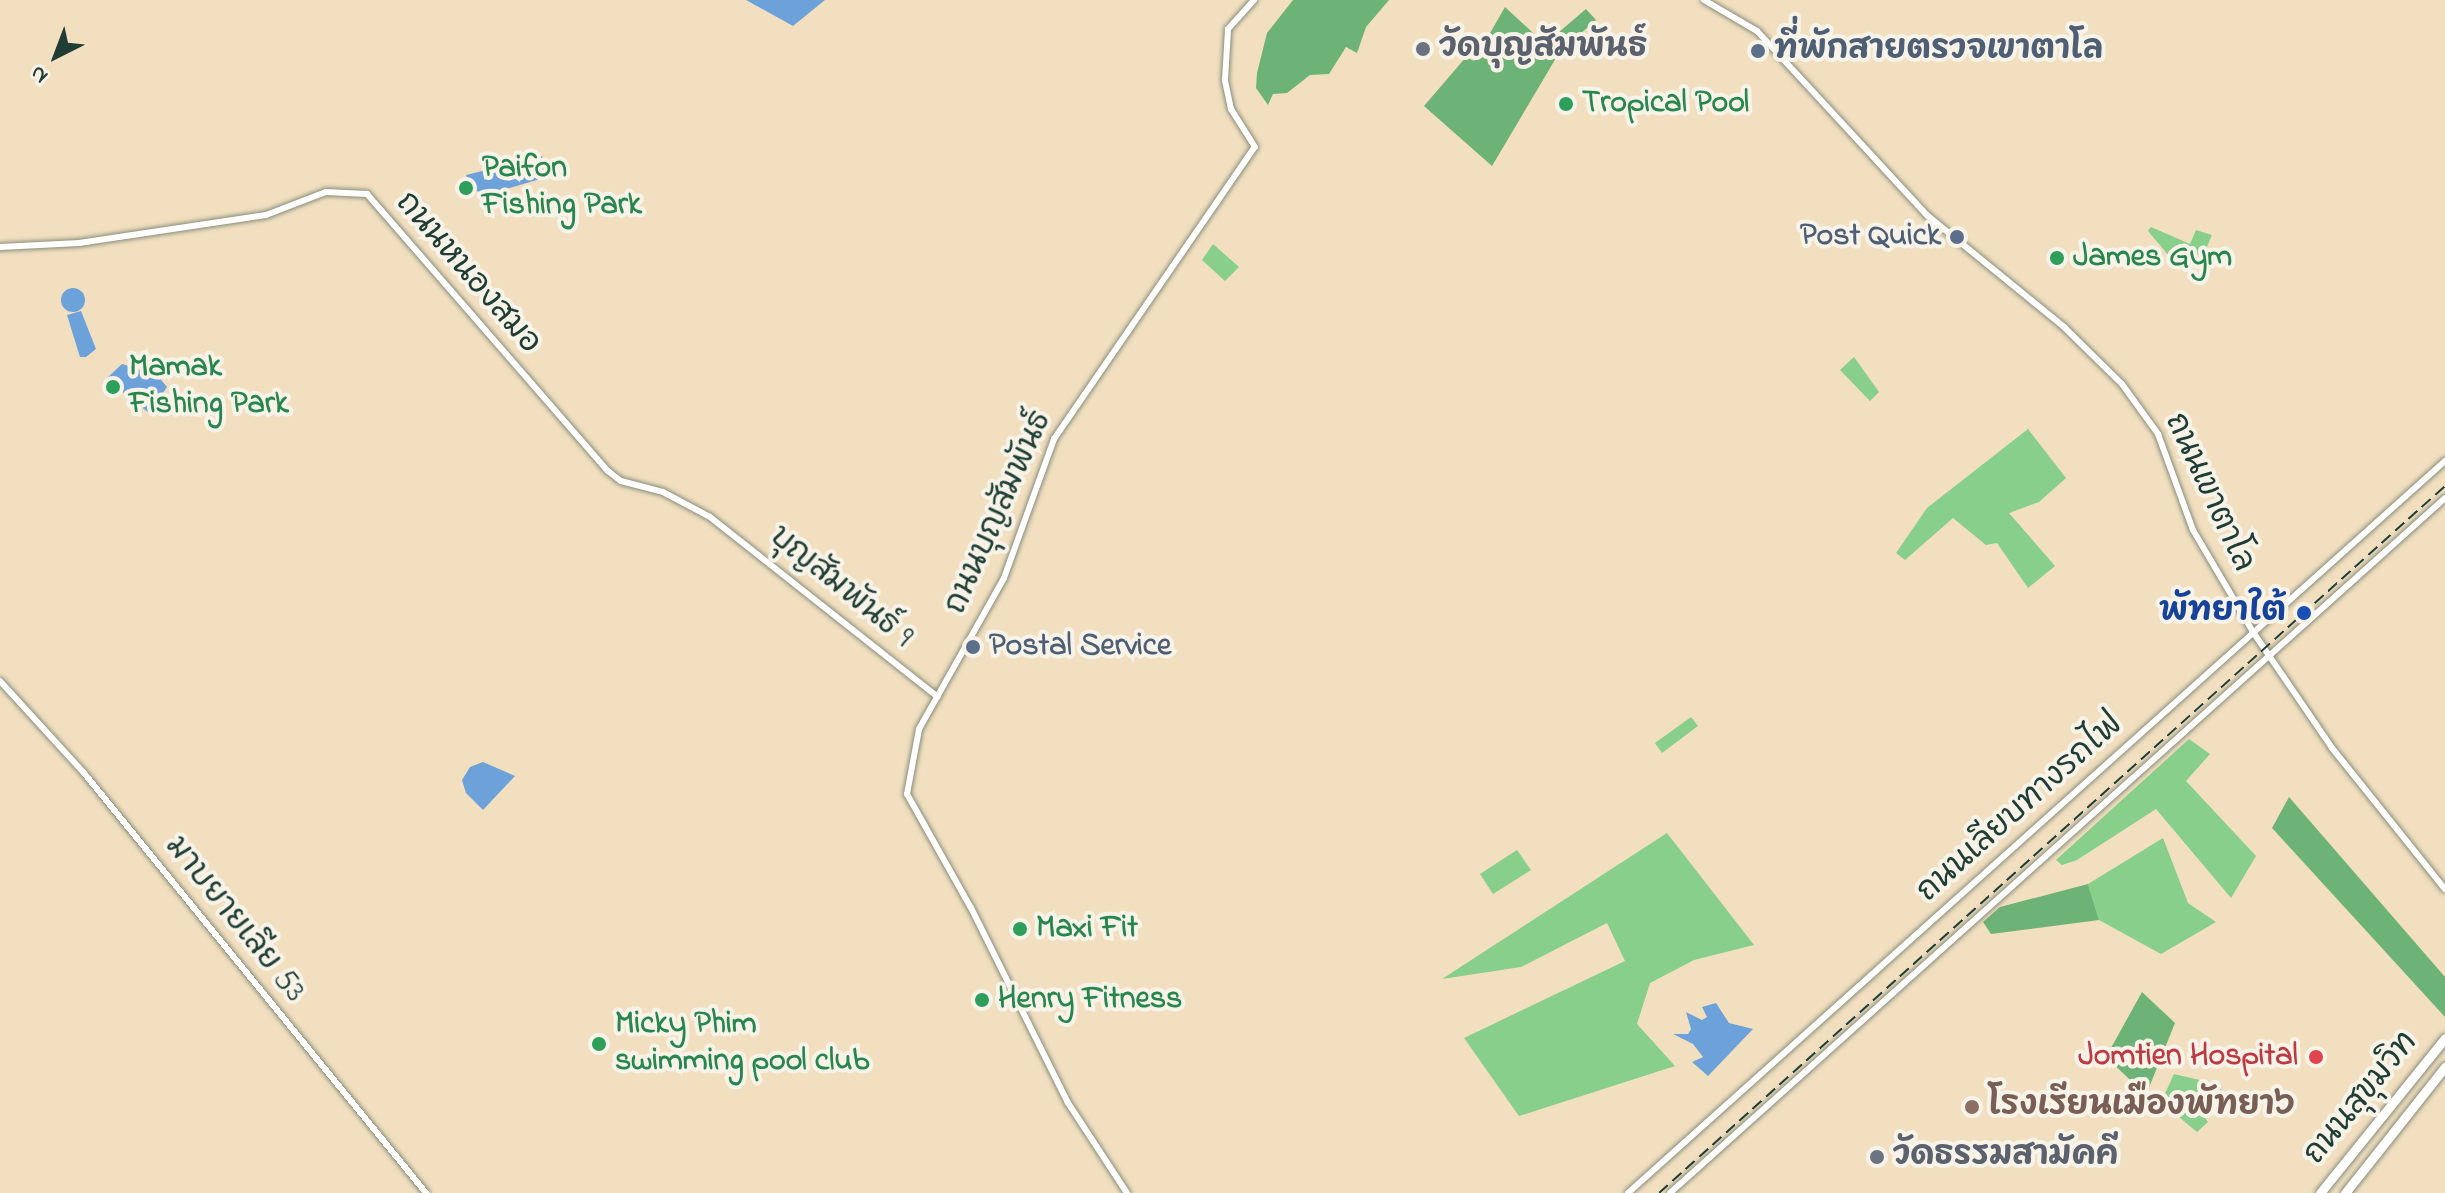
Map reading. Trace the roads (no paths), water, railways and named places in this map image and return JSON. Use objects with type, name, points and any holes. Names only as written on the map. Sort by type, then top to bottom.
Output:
[{"type":"highway","name":"ถนนสุขุมวิท","points":[[2320,1193],[2445,1038]]},
{"type":"highway","name":"ถนนสุขุมวิท","points":[[2345,1193],[2445,1067]]},
{"type":"street","name":"ถนนบุญสัมพันธ์","points":[[1127,1193],[1068,1103],[971,908],[907,794],[916,736],[1004,578],[1040,469],[1060,428],[1255,147],[1231,109],[1225,80],[1228,29],[1254,0]]},
{"type":"street","name":"ถนนเขาตาโล","points":[[1704,0],[1757,31],[1928,216],[2112,373],[2158,434],[2193,530],[2253,632],[2332,748],[2445,889]]},
{"type":"street","name":"ถนนหนองสมอ","points":[[0,247],[79,243],[266,215],[326,192],[367,194],[597,462],[621,481],[663,492],[710,517]]},
{"type":"street","name":"ถนนเลียบทางรถไฟ","points":[[1628,1193],[2445,461]]},
{"type":"street","name":"ถนนเลียบทางรถไฟ","points":[[1670,1193],[2445,498]]},
{"type":"street","name":"บุญสัมพันธ์ 9","points":[[710,517],[938,697]]},
{"type":"street","name":"มาบยายเลีย 53","points":[[0,681],[84,773],[426,1193]]},
{"type":"water","points":[[746,0],[825,0],[793,26]]},
{"type":"water","points":[[542,156],[547,177],[489,194],[472,190],[466,175]]},
{"type":"water","points":[[73,288],[84,295],[85,300],[78,311],[73,312],[62,305],[61,300],[68,289]]},
{"type":"water","points":[[81,311],[96,349],[86,357],[80,357],[67,315]]},
{"type":"water","points":[[122,364],[157,375],[167,387],[149,413],[106,379]]},
{"type":"water","points":[[483,762],[515,776],[483,810],[466,793],[462,780],[470,767]]},
{"type":"water","points":[[1716,1003],[1729,1023],[1753,1029],[1708,1076],[1692,1062],[1703,1057],[1693,1044],[1673,1034],[1688,1034],[1691,1029],[1686,1012],[1702,1020],[1707,1017],[1702,1007]]},
{"type":"railway","points":[[1659,1193],[2445,486]]},
{"type":"place","name":"วัดบุญสัมพันธ์","points":[[1423,49]]},
{"type":"place","name":"ที่พักสายตรวจเขาตาโล","points":[[1758,51]]},
{"type":"place","name":"Tropical Pool","points":[[1566,104]]},
{"type":"place","name":"Paifon Fishing Park","points":[[466,188]]},
{"type":"place","name":"Post Quick","points":[[1957,237]]},
{"type":"place","name":"James Gym","points":[[2057,258]]},
{"type":"place","name":"Mamak Fishing Park","points":[[113,387]]},
{"type":"place","name":"พัทยาใต้","points":[[2304,613]]},
{"type":"place","name":"Postal Service","points":[[973,647]]},
{"type":"place","name":"Maxi Fit","points":[[1020,929]]},
{"type":"place","name":"Henry Fitness","points":[[982,1000]]},
{"type":"place","name":"Micky Phim swimming pool club","points":[[599,1044]]},
{"type":"place","name":"Jomtien Hospital","points":[[2316,1057]]},
{"type":"place","name":"โรงเรียนเมืองพัทยา๖","points":[[1972,1107]]},
{"type":"place","name":"วัดธรรมสามัคคี","points":[[1877,1157]]}]
